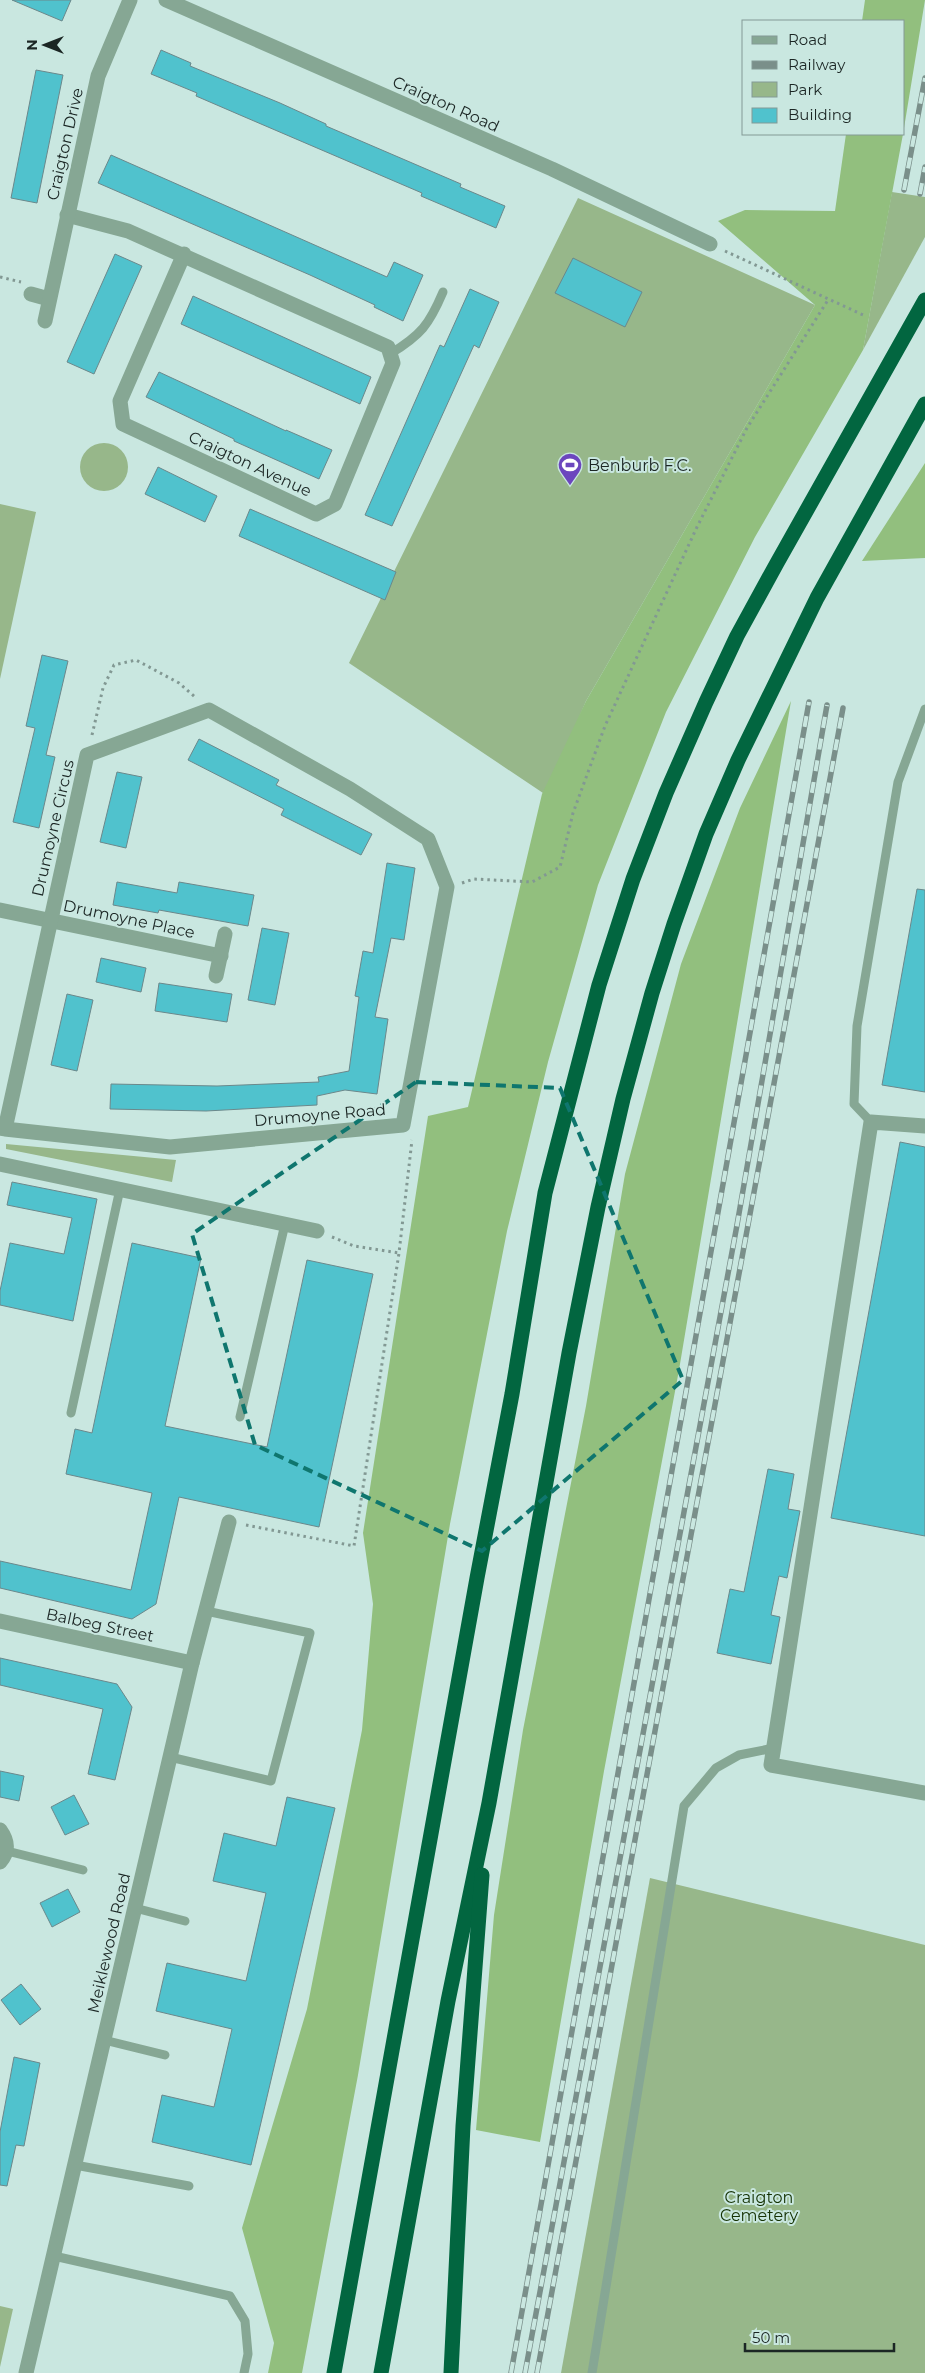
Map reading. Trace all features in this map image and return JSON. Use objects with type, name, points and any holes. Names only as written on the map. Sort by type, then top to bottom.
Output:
[{"type":"highway","points":[[334,2373],[477,1578],[512,1394],[545,1193],[599,985],[633,880],[666,793],[729,653],[834,460],[925,300]]},
{"type":"highway","points":[[381,2373],[448,2001],[489,1804],[569,1353],[598,1207],[623,1099],[652,992],[706,834],[738,760],[817,598],[925,404]]},
{"type":"highway","points":[[911,428],[925,408]]},
{"type":"highway","points":[[451,2373],[467,2068],[489,1804]]},
{"type":"street","name":"Craigton Drive","points":[[45,321],[98,76],[130,0]]},
{"type":"street","name":"Craigton Road","points":[[166,0],[552,170],[710,244]]},
{"type":"street","points":[[67,214],[128,231],[184,254],[388,347],[390,354]]},
{"type":"street","name":"Craigton Avenue","points":[[184,254],[120,401],[123,424],[316,514],[335,504],[393,363],[390,354]]},
{"type":"street","points":[[31,294],[49,300]]},
{"type":"street","points":[[209,710],[350,789],[428,839],[447,887]]},
{"type":"street","name":"Drumoyne Circus","points":[[2,1128],[87,755],[209,710]]},
{"type":"street","name":"Drumoyne Road","points":[[2,1128],[170,1147],[403,1125],[447,887]]},
{"type":"street","name":"Drumoyne Place","points":[[0,910],[221,956]]},
{"type":"street","points":[[216,976],[226,934]]},
{"type":"street","points":[[925,1126],[871,1122],[771,1765],[925,1793]]},
{"type":"street","points":[[0,1164],[317,1231]]},
{"type":"street","name":"Meiklewood Road","points":[[26,2373],[192,1663],[229,1522]]},
{"type":"street","name":"Balbeg Street","points":[[0,1621],[192,1663]]},
{"type":"street","points":[[0,1830],[5,1837],[3,1856]]},
{"type":"lane","points":[[390,354],[416,338],[433,316],[443,292]]},
{"type":"lane","points":[[871,1122],[854,1104],[857,1026],[898,782],[925,709]]},
{"type":"lane","points":[[70,1413],[120,1189]]},
{"type":"lane","points":[[240,1417],[285,1224]]},
{"type":"lane","points":[[170,1757],[272,1781],[310,1633],[206,1611]]},
{"type":"lane","points":[[592,2373],[684,1806],[716,1768],[739,1755],[774,1748]]},
{"type":"lane","points":[[3,1856],[83,1870]]},
{"type":"lane","points":[[135,1908],[185,1921]]},
{"type":"lane","points":[[104,2040],[165,2055]]},
{"type":"lane","points":[[75,2164],[189,2186]]},
{"type":"lane","points":[[54,2256],[230,2296],[245,2320],[248,2354],[244,2373]]},
{"type":"path","points":[[710,244],[863,315]]},
{"type":"path","points":[[447,887],[474,879],[532,882],[560,867],[573,813],[605,726],[697,527],[748,428],[828,300]]},
{"type":"path","points":[[87,755],[103,688],[114,665],[136,660],[179,683],[209,710]]},
{"type":"path","points":[[229,1522],[354,1546],[399,1253],[412,1138],[403,1125]]},
{"type":"path","points":[[317,1231],[354,1246],[399,1253]]},
{"type":"highlighted area","points":[[416,1082],[560,1088],[683,1380],[482,1551],[255,1445],[192,1234]]},
{"type":"green space","points":[[865,0],[925,0],[905,122],[905,20],[862,20]]},
{"type":"green space","points":[[846,135],[903,135],[863,350],[755,537],[666,712],[598,885],[548,1062],[507,1231],[450,1524],[358,2075],[302,2373],[268,2373],[274,2343],[242,2228],[307,2009],[362,1730],[373,1604],[363,1533],[428,1116],[468,1107],[542,794],[586,701],[815,305],[718,221],[745,210],[835,211]]},
{"type":"green space","points":[[892,192],[925,197],[925,237],[863,350]]},
{"type":"green space","points":[[578,198],[815,305],[586,701],[546,795],[349,663]]},
{"type":"green space","points":[[104,443],[113,445],[121,450],[126,458],[128,467],[126,476],[121,484],[113,489],[104,491],[95,489],[87,484],[82,476],[80,467],[82,458],[87,450],[95,445]]},
{"type":"green space","points":[[925,463],[925,558],[862,561]]},
{"type":"green space","points":[[0,504],[36,512],[0,679]]},
{"type":"green space","points":[[791,701],[679,1370],[604,1771],[540,2142],[476,2130],[494,1915],[523,1730],[586,1406],[625,1174],[681,964],[740,808]]},
{"type":"green space","points":[[6,1144],[176,1160],[172,1182],[6,1149]]},
{"type":"green space","name":"Craigton Cemetery","points":[[650,1878],[925,1945],[925,2373],[561,2373]]},
{"type":"green space","points":[[0,2306],[13,2309],[0,2367]]},
{"type":"building","points":[[12,0],[71,0],[62,21]]},
{"type":"building","points":[[161,50],[191,63],[190,66],[280,103],[326,124],[326,126],[461,184],[460,187],[505,206],[496,228],[421,196],[422,193],[196,96],[197,93],[151,74]]},
{"type":"building","points":[[36,70],[63,75],[37,203],[11,198]]},
{"type":"building","points":[[111,155],[387,277],[394,262],[423,275],[403,321],[374,307],[375,305],[310,275],[98,183]]},
{"type":"building","points":[[115,254],[142,266],[94,374],[67,362]]},
{"type":"building","points":[[573,258],[642,292],[625,327],[555,293]]},
{"type":"building","points":[[470,289],[499,302],[479,348],[474,345],[392,526],[365,515],[440,345],[444,347]]},
{"type":"building","points":[[193,296],[371,377],[360,404],[181,324]]},
{"type":"building","points":[[159,372],[286,431],[332,450],[319,479],[234,441],[234,439],[146,397]]},
{"type":"building","points":[[158,467],[217,496],[205,522],[145,494]]},
{"type":"building","points":[[250,509],[396,572],[385,600],[239,536]]},
{"type":"building","points":[[42,655],[68,661],[46,755],[55,757],[39,828],[13,822],[35,728],[26,726]]},
{"type":"building","points":[[199,739],[279,780],[276,785],[372,834],[361,855],[281,815],[284,809],[188,760]]},
{"type":"building","points":[[117,772],[142,777],[126,848],[100,842]]},
{"type":"building","points":[[387,863],[415,868],[404,940],[391,938],[375,1017],[388,1019],[377,1094],[345,1090],[317,1096],[317,1105],[206,1111],[110,1109],[111,1084],[217,1086],[319,1082],[318,1077],[349,1071],[359,997],[355,996],[363,951],[373,953]]},
{"type":"building","points":[[117,882],[177,893],[179,882],[254,895],[248,926],[159,910],[158,913],[113,905]]},
{"type":"building","points":[[917,889],[925,890],[925,1092],[882,1085]]},
{"type":"building","points":[[262,928],[289,933],[275,1005],[248,1000]]},
{"type":"building","points":[[101,958],[146,968],[141,992],[96,982]]},
{"type":"building","points":[[159,983],[232,994],[227,1022],[155,1011]]},
{"type":"building","points":[[67,994],[93,1000],[77,1071],[51,1065]]},
{"type":"building","points":[[900,1142],[925,1147],[925,1536],[831,1518]]},
{"type":"building","points":[[12,1182],[97,1199],[73,1321],[0,1305],[0,1291],[10,1243],[64,1254],[72,1218],[7,1205]]},
{"type":"building","points":[[132,1243],[201,1258],[165,1426],[267,1447],[307,1260],[373,1274],[319,1527],[179,1497],[156,1604],[132,1619],[0,1588],[0,1561],[131,1590],[152,1493],[66,1474],[75,1429],[92,1433]]},
{"type":"building","points":[[768,1469],[794,1474],[788,1509],[800,1511],[787,1578],[779,1576],[771,1615],[780,1617],[771,1664],[717,1653],[730,1589],[744,1592]]},
{"type":"building","points":[[0,1658],[117,1684],[132,1707],[115,1780],[88,1774],[103,1709],[0,1685]]},
{"type":"building","points":[[0,1771],[24,1776],[19,1801],[0,1797]]},
{"type":"building","points":[[74,1795],[89,1824],[65,1835],[51,1807]]},
{"type":"building","points":[[287,1797],[335,1808],[251,2165],[152,2142],[162,2095],[214,2107],[232,2029],[156,2011],[167,1963],[246,1981],[266,1893],[213,1881],[224,1833],[276,1846]]},
{"type":"building","points":[[68,1889],[80,1912],[52,1927],[40,1903]]},
{"type":"building","points":[[21,1984],[41,2009],[20,2025],[1,2000]]},
{"type":"building","points":[[14,2057],[40,2063],[24,2146],[16,2145],[7,2186],[0,2185],[0,2132]]},
{"type":"railway","points":[[904,190],[925,78]]},
{"type":"railway","points":[[920,194],[925,167]]},
{"type":"railway","points":[[511,2373],[809,702]]},
{"type":"railway","points":[[525,2373],[737,1225],[827,705]]},
{"type":"railway","points":[[537,2373],[843,708]]},
{"type":"place","name":"Benburb F.C.","points":[[570,486]]}]
